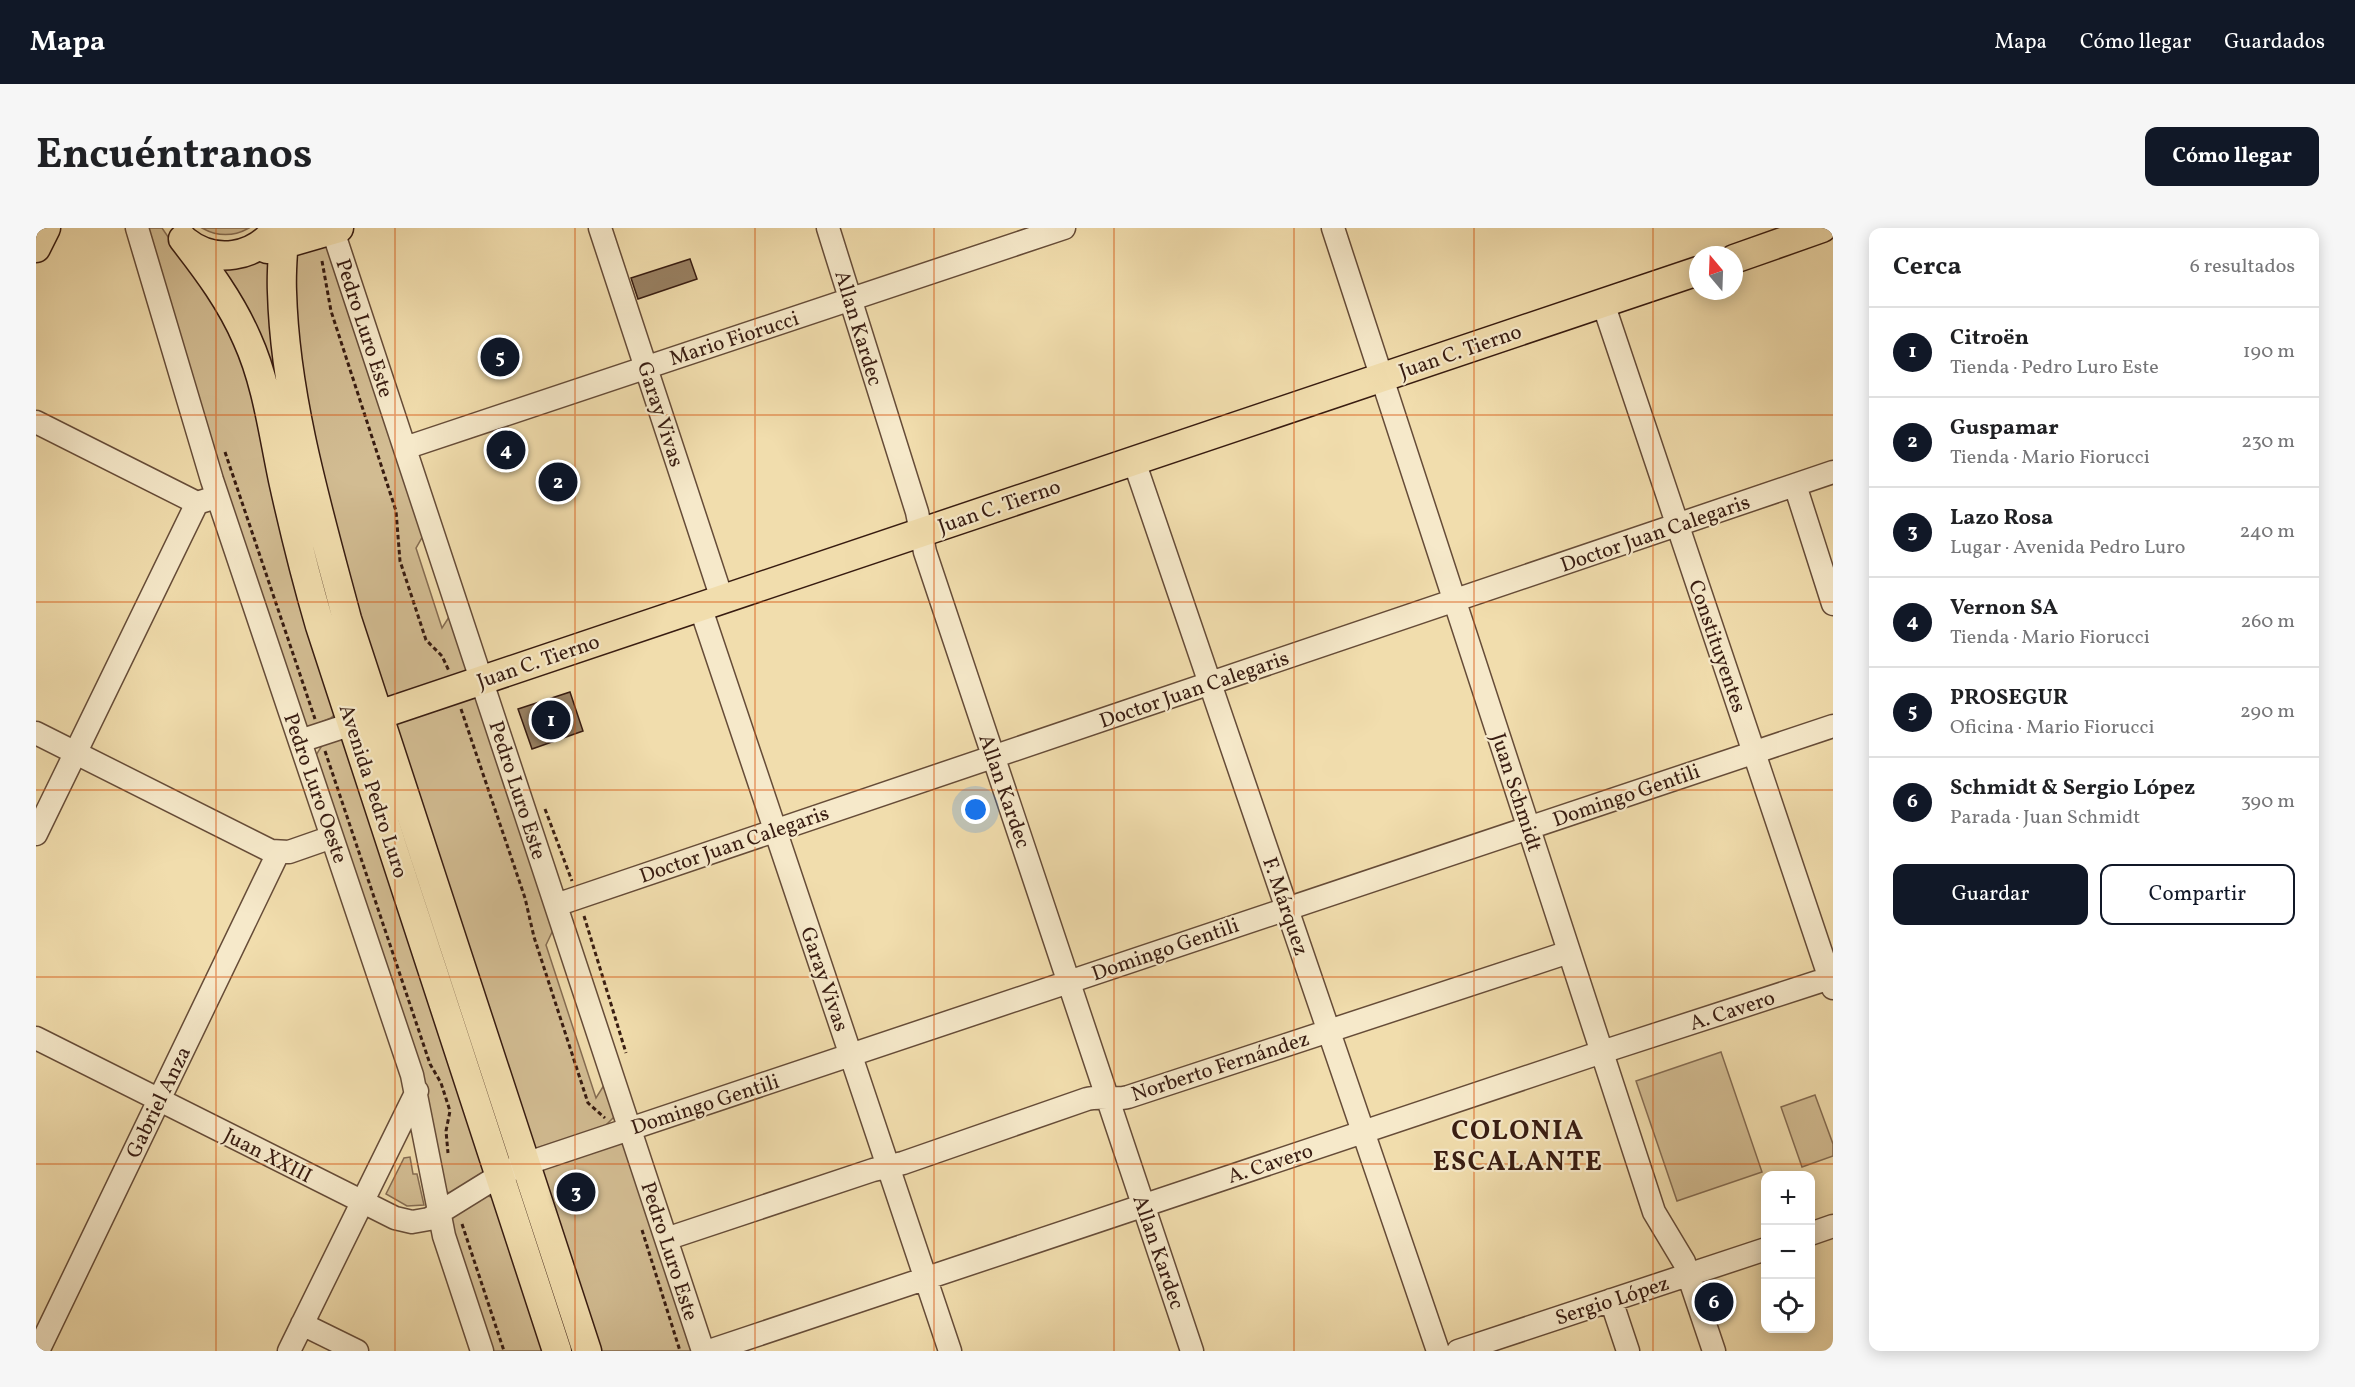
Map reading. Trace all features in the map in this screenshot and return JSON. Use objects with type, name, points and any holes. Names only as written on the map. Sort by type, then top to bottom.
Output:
[{"type":"main road","points":[[36,248],[46,228]]},
{"type":"main road","points":[[1743,256],[1822,228]]},
{"type":"main road","points":[[179,234],[209,254],[238,255],[282,234],[331,235]]},
{"type":"main road","name":"Avenida Pedro Luro","points":[[179,234],[222,291],[252,351],[269,410],[297,543],[324,638],[557,1351]]},
{"type":"main road","name":"Avenida Pedro Luro","points":[[282,234],[282,301],[286,350],[320,520],[347,619],[587,1351]]},
{"type":"main road","name":"Juan C. Tierno","points":[[352,724],[1689,274]]},
{"type":"street","name":"Pedro Luro Oeste","points":[[137,228],[207,500],[300,741],[417,1091],[446,1243],[482,1351]]},
{"type":"street","name":"Garay Vivas","points":[[600,228],[646,368],[775,830],[950,1351]]},
{"type":"street","name":"Allan Kardec","points":[[828,228],[917,512],[925,552],[1192,1351]]},
{"type":"street","name":"Mario Fiorucci","points":[[405,448],[1064,228]]},
{"type":"street","name":"Juan Schmidt","points":[[1332,228],[1654,1212],[1681,1256],[1714,1351]]},
{"type":"street","points":[[1830,228],[1833,236]]},
{"type":"street","name":"Pedro Luro Este","points":[[331,235],[405,448],[703,1351]]},
{"type":"street","name":"Constituyentes","points":[[1603,303],[1832,981]]},
{"type":"street","points":[[36,422],[207,500],[36,834]]},
{"type":"street","name":"F. Márquez","points":[[1134,461],[1438,1351]]},
{"type":"street","name":"Doctor Juan Calegaris","points":[[556,905],[1833,472]]},
{"type":"street","points":[[1795,485],[1833,604]]},
{"type":"street","name":"Juan C. Tierno","points":[[300,741],[352,724]]},
{"type":"street","name":"Domingo Gentili","points":[[499,1176],[525,1164],[631,1128],[1833,726]]},
{"type":"street","points":[[36,733],[268,850],[278,853],[335,844]]},
{"type":"street","points":[[268,874],[335,844]]},
{"type":"street","name":"Gabriel Anza","points":[[42,1347],[278,853]]},
{"type":"street","name":"Norberto Fernández","points":[[666,1239],[903,1163],[1087,1099],[1097,1097],[1123,1099],[1569,952]]},
{"type":"street","name":"A. Cavero","points":[[709,1351],[1602,1052],[1832,981]]},
{"type":"street","name":"Juan XXIII","points":[[36,1038],[395,1218],[406,1221],[424,1221],[499,1176]]},
{"type":"street","points":[[289,1351],[417,1091]]},
{"type":"street","points":[[1815,1232],[1833,1226]]},
{"type":"street","name":"Sergio López","points":[[1458,1351],[1761,1251]]},
{"type":"street","points":[[1611,1300],[1628,1351]]},
{"type":"street","points":[[302,1324],[357,1351]]},
{"type":"path","points":[[331,235],[331,311],[396,511],[400,561],[425,637],[442,656],[449,673]]},
{"type":"path","points":[[222,444],[317,724]]},
{"type":"path","points":[[460,705],[525,898],[534,938],[588,1102],[603,1114],[607,1125]]},
{"type":"path","points":[[461,1222],[504,1351]]},
{"type":"path","points":[[639,1223],[680,1351]]},
{"type":"shaded area","points":[[145,228],[162,228],[238,339],[336,713],[331,718],[309,727],[306,726],[219,473]]},
{"type":"shaded area","points":[[202,228],[249,228],[226,235]]},
{"type":"shaded area","points":[[328,245],[423,536],[416,548],[442,628],[449,617],[468,673],[387,698],[380,693],[300,385],[294,256]]},
{"type":"shaded area","points":[[267,257],[312,524],[219,269]]},
{"type":"shaded area","points":[[471,695],[477,698],[554,928],[546,945],[596,1098],[606,1082],[614,1117],[605,1126],[534,1149],[390,721]]},
{"type":"shaded area","points":[[344,737],[485,1171],[451,1193],[446,1192],[316,755],[323,744]]},
{"type":"shaded area","points":[[1721,1052],[1761,1172],[1677,1201],[1636,1081]]},
{"type":"shaded area","points":[[1815,1095],[1833,1144],[1833,1156],[1802,1167],[1781,1107]]},
{"type":"shaded area","points":[[624,1142],[695,1351],[594,1351],[541,1172],[548,1167]]},
{"type":"shaded area","points":[[410,1157],[413,1174],[417,1174],[424,1205],[407,1206],[386,1194],[404,1158]]},
{"type":"shaded area","points":[[487,1196],[492,1197],[549,1351],[491,1351],[449,1218]]},
{"type":"building","points":[[690,259],[697,279],[638,299],[631,278]]},
{"type":"building","points":[[570,692],[583,731],[532,749],[518,709]]},
{"type":"place","name":"PROSEGUR","points":[[500,357]]},
{"type":"place","name":"Vernon SA","points":[[506,450]]},
{"type":"place","name":"Guspamar","points":[[558,482]]},
{"type":"place","name":"Citroën","points":[[551,720]]},
{"type":"place","name":"Lazo Rosa","points":[[576,1192]]},
{"type":"place","name":"Schmidt & Sergio López","points":[[1714,1302]]},
{"type":"district","name":"COLONIA ESCALANTE","points":[[1518,1146]]}]
